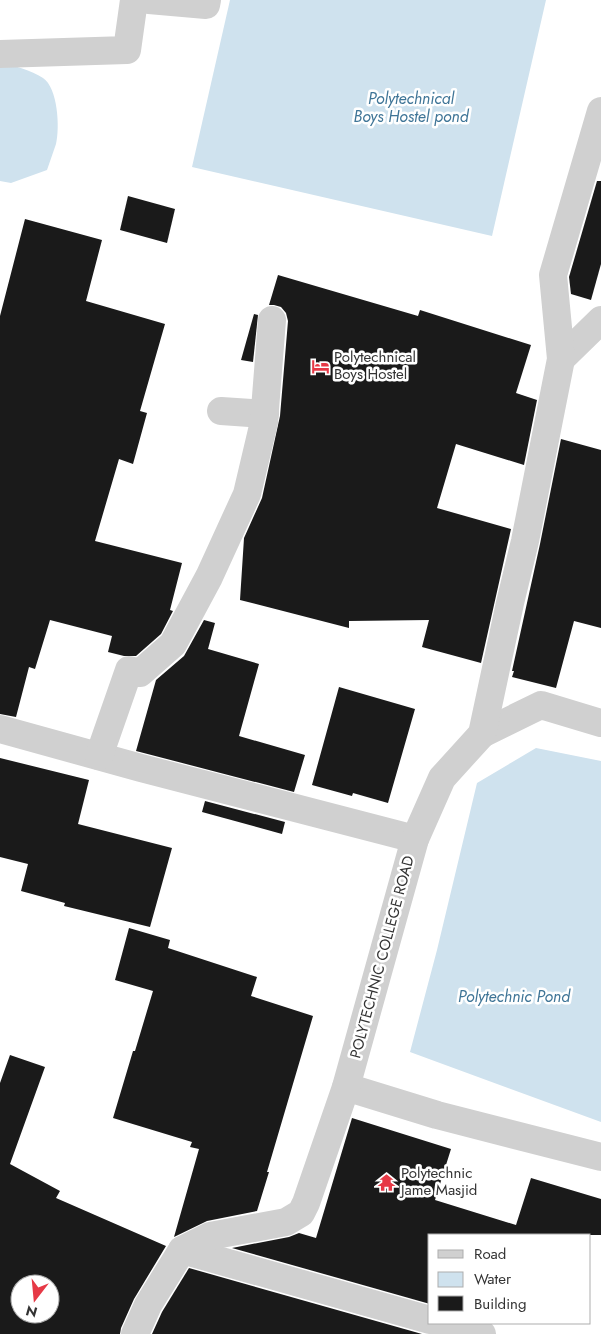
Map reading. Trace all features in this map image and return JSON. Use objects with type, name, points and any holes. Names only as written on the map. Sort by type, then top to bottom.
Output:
[{"type":"street","points":[[0,54],[127,50],[134,0]]},
{"type":"street","points":[[149,0],[206,5],[207,0]]},
{"type":"street","points":[[482,734],[525,541],[561,359],[553,275],[601,111]]},
{"type":"street","points":[[100,756],[129,670],[140,673],[173,644],[209,577],[247,494],[265,414],[272,320]]},
{"type":"street","points":[[561,359],[601,320]]},
{"type":"street","points":[[222,411],[265,414]]},
{"type":"street","points":[[414,839],[442,778],[482,734],[540,705],[601,722]]},
{"type":"street","name":"POLYTECHNIC COLLEGE ROAD","points":[[0,729],[414,839],[346,1087],[301,1213],[286,1222],[210,1236],[182,1250]]},
{"type":"street","points":[[346,1087],[437,1115],[601,1157]]},
{"type":"street","points":[[135,1334],[148,1305],[182,1250],[428,1319]]},
{"type":"street","points":[[444,1324],[482,1334]]},
{"type":"water","name":"Polytechnical Boys Hostel pond","points":[[230,0],[546,0],[492,236],[192,167]]},
{"type":"water","points":[[0,62],[28,70],[43,78],[52,90],[58,119],[56,144],[47,170],[11,183],[0,181]]},
{"type":"water","name":"Polytechnic Pond","points":[[536,748],[601,761],[601,1122],[410,1052],[437,950],[477,783]]},
{"type":"building","points":[[597,181],[601,181],[601,264],[591,300],[571,294],[569,277]]},
{"type":"building","points":[[128,196],[175,209],[167,243],[120,230]]},
{"type":"building","points":[[25,219],[102,240],[86,301],[165,324],[140,411],[147,413],[133,464],[119,459],[95,541],[182,563],[170,610],[173,611],[161,634],[136,656],[124,656],[108,652],[112,636],[50,620],[35,669],[29,667],[16,717],[0,714],[0,316]]},
{"type":"building","points":[[278,275],[418,316],[420,310],[531,345],[516,393],[537,400],[524,465],[456,444],[437,508],[511,529],[481,663],[422,647],[429,620],[349,621],[349,628],[240,600],[244,538],[262,498],[280,416],[288,321],[286,313],[281,307],[269,305]]},
{"type":"building","points":[[254,314],[258,315],[253,362],[241,360]]},
{"type":"building","points":[[561,439],[601,450],[601,628],[574,621],[556,688],[512,677],[514,671],[512,671]]},
{"type":"building","points":[[204,620],[215,623],[208,649],[259,664],[239,736],[305,755],[294,792],[136,751],[156,680],[184,656]]},
{"type":"building","points":[[339,687],[415,709],[388,803],[353,793],[352,796],[312,785]]},
{"type":"building","points":[[0,758],[89,780],[78,824],[172,848],[150,927],[64,906],[65,903],[21,891],[28,864],[0,857]]},
{"type":"building","points":[[205,801],[285,822],[282,834],[202,812]]},
{"type":"building","points":[[129,928],[170,940],[168,948],[257,977],[251,996],[313,1016],[257,1211],[207,1221],[174,1237],[199,1149],[190,1147],[192,1142],[113,1118],[153,991],[115,980]]},
{"type":"building","points":[[10,1055],[45,1067],[10,1164],[60,1191],[56,1198],[166,1246],[134,1299],[120,1334],[0,1334],[0,1083]]},
{"type":"building","points":[[352,1118],[451,1149],[435,1200],[516,1225],[531,1178],[601,1199],[601,1235],[428,1234],[428,1303],[232,1248],[289,1237],[299,1233],[316,1238]]},
{"type":"building","points":[[189,1268],[422,1334],[152,1334],[162,1312]]},
{"type":"place","name":"Polytechnical Boys Hostel","points":[[320,366]]},
{"type":"place","name":"Polytechnic Jame Masjid","points":[[387,1182]]}]
